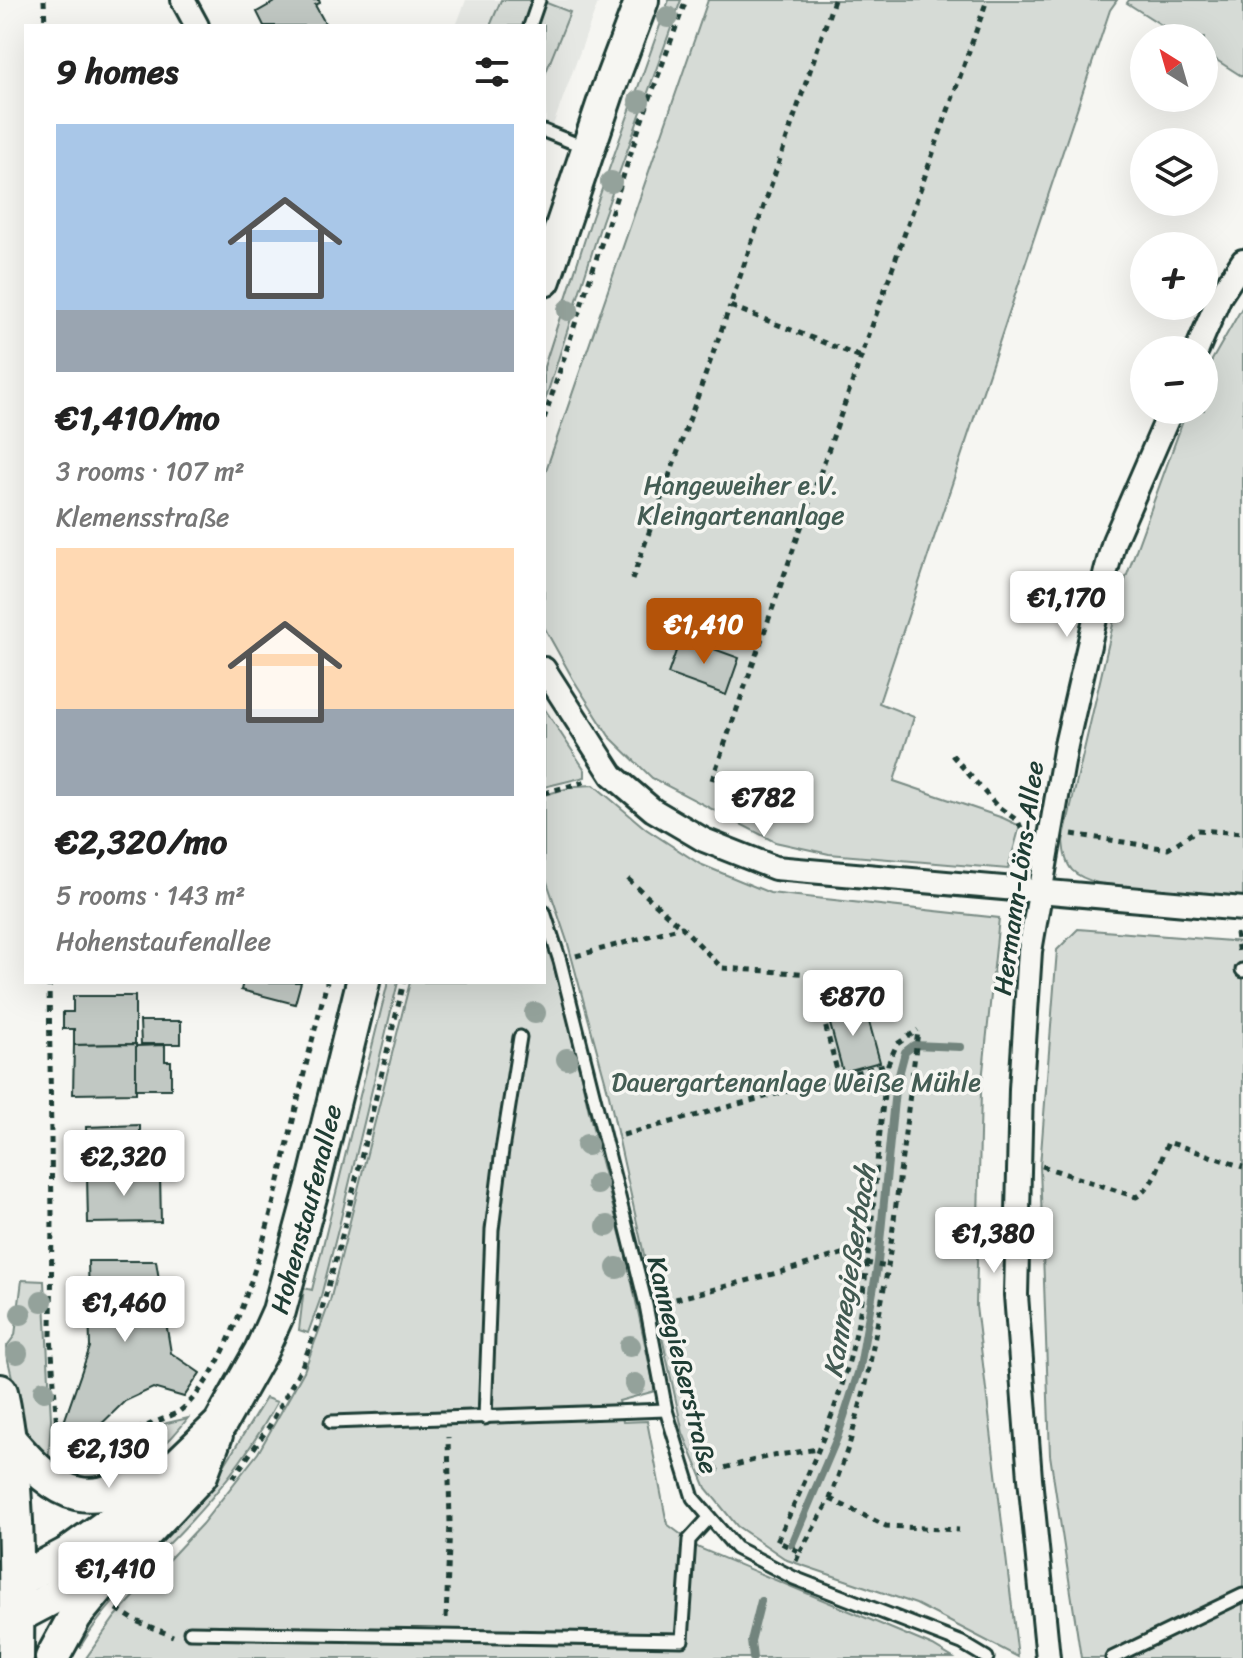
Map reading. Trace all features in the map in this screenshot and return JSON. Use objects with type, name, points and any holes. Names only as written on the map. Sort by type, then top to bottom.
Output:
[{"type":"main road","points":[[546,274],[642,0]]},
{"type":"main road","name":"Hohenstaufenallee","points":[[8,1603],[52,1598],[141,1538],[201,1475],[216,1428],[261,1351],[279,1311],[363,984]]},
{"type":"main road","points":[[0,1392],[9,1439],[8,1603],[16,1658]]},
{"type":"main road","points":[[9,1439],[34,1469],[55,1485],[94,1495],[115,1492],[175,1449],[216,1428]]},
{"type":"main road","name":"Hohenstaufenallee","points":[[8,1603],[67,1554],[138,1503],[216,1428]]},
{"type":"main road","points":[[52,1658],[75,1616],[141,1538]]},
{"type":"street","points":[[183,0],[196,24]]},
{"type":"street","points":[[1203,336],[1220,296],[1243,261]]},
{"type":"street","name":"Hermann-Löns-Allee","points":[[1048,1658],[1016,1295],[1019,1158],[1030,951],[1066,745],[1114,541],[1165,424]]},
{"type":"street","points":[[546,672],[612,775],[653,810],[704,840],[775,868],[1239,909]]},
{"type":"lane","points":[[531,24],[539,0]]},
{"type":"lane","points":[[546,132],[588,149]]},
{"type":"lane","name":"Kannegießerstraße","points":[[546,918],[560,961],[646,1305],[666,1410],[693,1498],[736,1548],[790,1575],[962,1643],[987,1658]]},
{"type":"lane","points":[[485,1418],[492,1230],[520,1037]]},
{"type":"lane","points":[[331,1422],[666,1410]]},
{"type":"lane","points":[[190,1632],[682,1640],[689,1540],[709,1518]]},
{"type":"lane","points":[[1112,1658],[1243,1595]]},
{"type":"path","points":[[44,0],[45,24]]},
{"type":"path","points":[[546,413],[639,128],[686,0]]},
{"type":"path","points":[[632,580],[730,306],[834,0]]},
{"type":"path","points":[[712,780],[987,0]]},
{"type":"path","points":[[730,306],[861,357]]},
{"type":"path","points":[[952,755],[996,805],[1018,821],[1030,848],[1048,857]]},
{"type":"path","points":[[546,792],[612,775]]},
{"type":"path","points":[[1051,831],[1168,849],[1197,830],[1218,835],[1243,833]]},
{"type":"path","points":[[628,879],[722,968],[812,974],[839,1078]]},
{"type":"path","points":[[1239,909],[1242,970]]},
{"type":"path","points":[[560,961],[682,927]]},
{"type":"path","points":[[49,984],[51,1335],[58,1449]]},
{"type":"path","points":[[58,1463],[177,1413],[191,1403],[202,1389],[249,1287],[269,1219],[327,984]]},
{"type":"path","points":[[790,1575],[830,1499],[866,1384],[888,1267],[918,1030],[897,1044],[888,1064],[859,1314],[840,1396],[777,1541],[800,1552]]},
{"type":"path","points":[[604,1140],[888,1064]]},
{"type":"path","points":[[1019,1158],[1136,1197],[1146,1191],[1168,1142],[1243,1167]]},
{"type":"path","points":[[646,1305],[781,1272],[868,1246]]},
{"type":"path","points":[[866,1263],[888,1267]]},
{"type":"path","points":[[446,1635],[450,1523],[448,1420]]},
{"type":"path","points":[[691,1491],[705,1473],[766,1457],[818,1449]]},
{"type":"path","points":[[830,1499],[886,1526],[959,1530]]},
{"type":"path","points":[[117,1609],[136,1621],[173,1636]]},
{"type":"shaded area","points":[[466,0],[599,0],[546,144],[546,24],[457,24]]},
{"type":"green space","points":[[501,0],[539,0],[570,12],[546,72],[546,24],[491,24]]},
{"type":"green space","points":[[669,0],[681,0],[602,221],[546,398],[546,361],[592,217]]},
{"type":"green space","name":"Hangeweiher e.V. Kleingartenanlage","points":[[708,0],[1117,0],[1110,10],[879,703],[914,717],[894,781],[1020,826],[1008,869],[829,854],[775,842],[652,778],[609,736],[546,631],[546,470]]},
{"type":"green space","points":[[1129,0],[1243,0],[1243,77],[1218,61],[1218,24],[1160,24],[1127,3]]},
{"type":"green space","points":[[1243,306],[1243,901],[1101,884],[1072,870],[1066,859],[1063,841],[1120,594],[1182,424],[1218,424],[1218,350]]},
{"type":"green space","points":[[546,711],[585,770],[585,777],[546,787]]},
{"type":"green space","name":"Dauergartenanlage Weiße Mühle","points":[[594,785],[646,829],[700,864],[770,893],[999,918],[981,1091],[976,1306],[1018,1657],[916,1604],[787,1560],[737,1526],[706,1488],[683,1433],[609,1095],[568,944],[546,879],[546,794],[576,786]]},
{"type":"green space","points":[[1078,929],[1243,942],[1243,1658],[1081,1658],[1050,1455],[1040,1166],[1057,950]]},
{"type":"green space","points":[[546,938],[628,1264],[655,1391],[619,1401],[623,1422],[647,1421],[667,1524],[699,1548],[933,1646],[953,1658],[86,1658],[115,1617],[202,1524],[258,1453],[304,1371],[330,1301],[409,984],[546,984]]},
{"type":"green space","points":[[388,984],[398,984],[320,1300],[308,1333],[299,1330],[304,1288],[312,1290]]},
{"type":"green space","points":[[22,1280],[44,1281],[51,1419],[48,1467],[30,1439],[21,1416],[8,1360],[7,1346],[15,1335]]},
{"type":"green space","points":[[266,1398],[277,1402],[226,1480],[117,1597],[80,1647],[70,1642],[109,1593],[222,1469]]},
{"type":"green space","points":[[188,1418],[152,1457],[129,1474],[108,1482],[63,1478],[82,1460],[167,1423]]},
{"type":"building","points":[[278,0],[319,0],[320,3],[315,5],[325,23],[263,24],[257,12]]},
{"type":"building","points":[[681,637],[739,658],[726,695],[668,674]]},
{"type":"building","points":[[242,984],[300,984],[295,1004],[241,990]]},
{"type":"building","points":[[73,996],[135,996],[135,1044],[74,1045],[74,1029],[63,1029],[63,1012],[73,1012]]},
{"type":"building","points":[[865,1007],[880,1062],[843,1072],[826,1009]]},
{"type":"building","points":[[140,1021],[181,1021],[181,1044],[141,1044]]},
{"type":"building","points":[[136,1044],[136,1093],[73,1094],[74,1045]]},
{"type":"building","points":[[165,1045],[165,1061],[171,1061],[171,1089],[136,1089],[136,1046]]},
{"type":"building","points":[[140,1125],[140,1174],[87,1175],[86,1127]]},
{"type":"building","points":[[160,1174],[161,1222],[88,1223],[87,1175]]},
{"type":"building","points":[[88,1261],[156,1261],[171,1353],[200,1373],[184,1397],[153,1388],[125,1401],[89,1436],[63,1425],[90,1347]]},
{"type":"waterway","name":"Kannegießerbach","points":[[792,1544],[837,1438],[860,1367],[878,1262],[895,1090],[905,1052],[914,1045],[960,1047]]},
{"type":"waterway","name":"Kannegießerbach","points":[[753,1658],[751,1641],[761,1601]]}]
